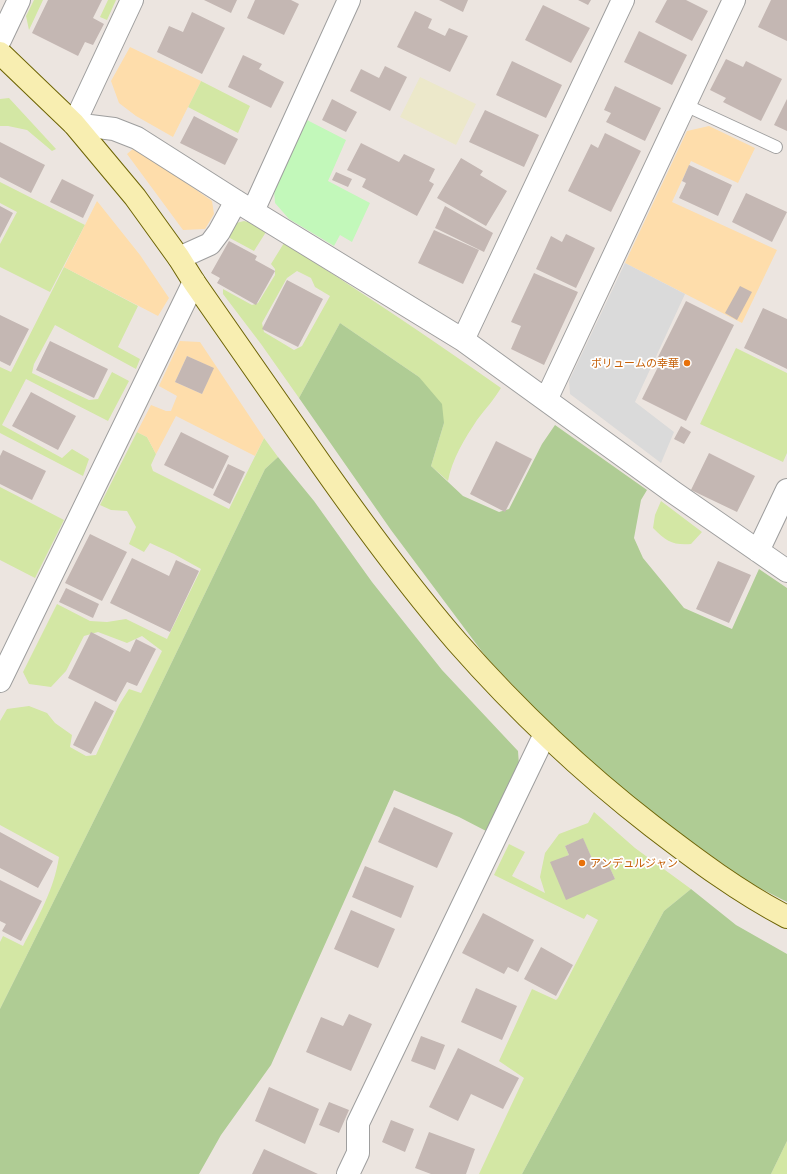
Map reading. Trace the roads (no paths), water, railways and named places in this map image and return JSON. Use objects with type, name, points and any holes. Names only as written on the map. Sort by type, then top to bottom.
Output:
[{"type":"street","points":[[0,40],[19,0]]},
{"type":"street","points":[[74,124],[132,0]]},
{"type":"street","points":[[179,258],[210,244],[219,232],[245,206],[349,0]]},
{"type":"street","points":[[463,340],[623,0]]},
{"type":"street","points":[[546,400],[734,0]]},
{"type":"street","points":[[0,53],[74,124],[135,197],[179,258],[194,282],[351,508],[456,641],[545,734],[622,803],[677,846],[722,878],[787,917]]},
{"type":"street","points":[[74,124],[114,129],[137,138],[463,340],[673,492],[787,571]]},
{"type":"street","points":[[0,681],[194,282]]},
{"type":"street","points":[[758,551],[787,490]]},
{"type":"street","points":[[348,1174],[358,1153],[358,1123],[545,734]]},
{"type":"lane","points":[[685,105],[776,147]]},
{"type":"place","name":"ボリュームの幸華","points":[[687,363]]},
{"type":"place","name":"アンデュルジャン","points":[[582,863]]}]
